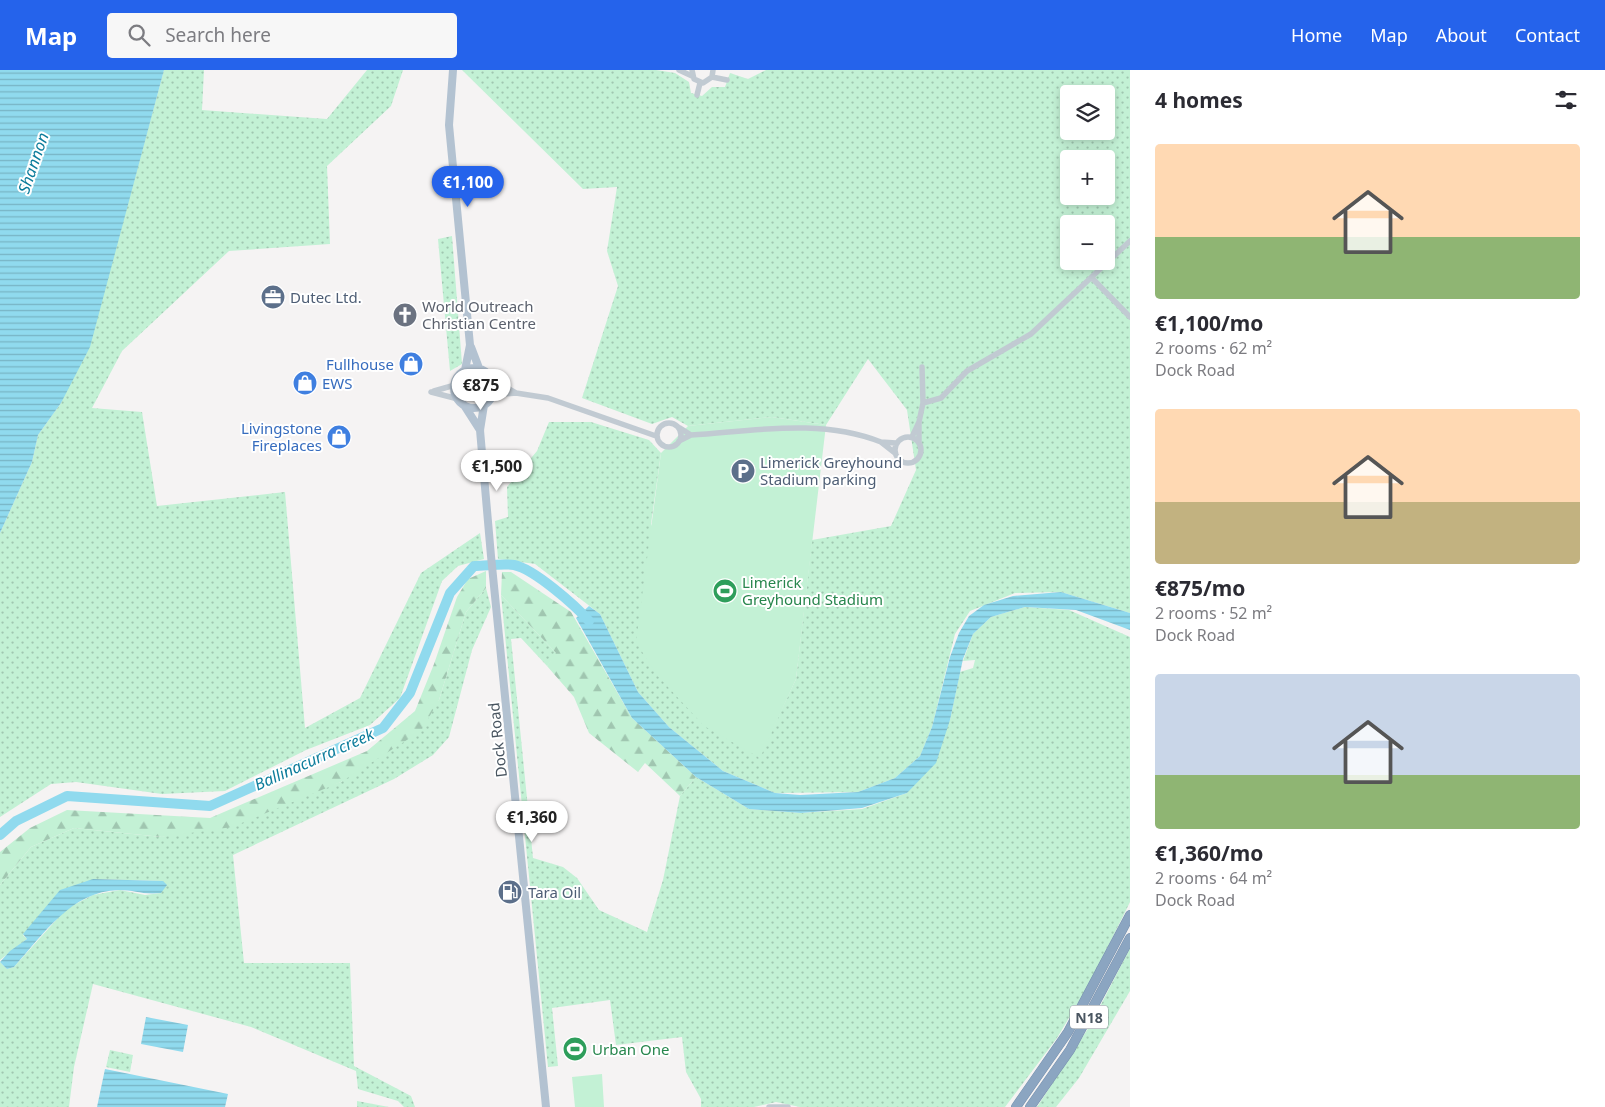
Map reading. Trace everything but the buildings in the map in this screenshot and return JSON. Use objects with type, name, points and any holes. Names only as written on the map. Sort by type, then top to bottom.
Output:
[{"type":"highway","name":"N18","points":[[1016,1107],[1053,1057],[1079,1014],[1130,915]]},
{"type":"highway","name":"N18","points":[[1032,1107],[1070,1050],[1130,938]]},
{"type":"highway","name":"N18","points":[[1010,1107],[1044,1065],[1079,1014]]},
{"type":"main road","points":[[453,70],[449,125],[470,346],[479,368]]},
{"type":"main road","points":[[465,370],[479,368],[487,372],[492,379],[493,395],[484,405],[474,408],[461,402],[455,385],[465,370],[470,346]]},
{"type":"main road","name":"Dock Road","points":[[461,402],[480,430]]},
{"type":"main road","name":"Dock Road","points":[[484,405],[480,430],[546,1107]]},
{"type":"street","points":[[680,70],[692,73],[700,83]]},
{"type":"street","points":[[700,83],[707,82],[712,73],[727,80]]},
{"type":"street","points":[[697,95],[700,83]]},
{"type":"street","points":[[923,403],[941,398],[974,366],[1031,334],[1130,242]]},
{"type":"street","points":[[1092,278],[1130,317]]},
{"type":"street","points":[[493,395],[516,393],[548,398],[642,430],[656,436],[660,443],[666,447],[675,445],[691,435],[814,427],[864,435],[881,442],[895,453],[902,462],[913,462],[920,454],[919,422],[923,403],[922,368]]},
{"type":"street","points":[[492,379],[516,393]]},
{"type":"street","points":[[455,385],[432,392],[461,402]]},
{"type":"street","points":[[642,430],[658,428],[669,422],[691,435]]},
{"type":"street","points":[[912,437],[919,422]]},
{"type":"street","points":[[678,427],[681,434],[679,441]]},
{"type":"street","points":[[656,436],[658,428]]},
{"type":"street","points":[[881,442],[896,443],[903,438],[912,437],[919,442]]},
{"type":"street","points":[[895,453],[896,443]]},
{"type":"street","points":[[769,1107],[788,1107]]},
{"type":"green space","points":[[164,70],[204,70],[202,110],[327,119],[367,70],[403,70],[391,106],[327,166],[330,244],[229,251],[122,351],[92,408],[142,412],[157,506],[285,492],[305,728],[360,698],[421,573],[480,533],[484,559],[458,566],[442,581],[400,698],[370,725],[306,750],[225,791],[162,794],[76,782],[51,784],[0,817],[0,533],[32,462],[38,435],[61,403],[107,280]]},
{"type":"green space","points":[[462,70],[656,70],[675,73],[689,82],[691,93],[702,96],[712,87],[725,87],[730,73],[748,79],[766,70],[1130,70],[1130,613],[1061,592],[1015,593],[970,611],[955,634],[932,727],[920,756],[895,778],[858,792],[775,793],[723,771],[669,727],[638,692],[600,614],[535,564],[498,559],[495,521],[508,517],[507,487],[537,451],[549,422],[591,422],[649,440],[661,453],[651,524],[759,758],[796,679],[812,540],[891,526],[916,470],[907,410],[868,359],[826,425],[772,417],[688,426],[672,417],[652,424],[582,398],[618,286],[607,251],[617,187],[583,189]]},
{"type":"green space","points":[[452,236],[462,364],[450,371],[438,239]]},
{"type":"green space","name":"Limerick Greyhound Stadium","points":[[772,417],[826,425],[796,679],[760,758],[704,726],[656,674],[636,642],[661,453],[688,426]]},
{"type":"green space","points":[[486,571],[486,588],[466,612],[439,700],[421,731],[341,782],[232,827],[162,837],[74,828],[31,847],[0,885],[0,852],[30,828],[67,810],[210,818],[367,751],[415,711],[434,664],[457,597],[468,579]]},
{"type":"green space","points":[[502,572],[511,572],[571,612],[632,718],[696,777],[680,796],[645,763],[638,772],[589,733],[574,697],[547,666],[556,653],[501,595]]},
{"type":"green space","points":[[486,588],[491,607],[472,650],[449,737],[433,755],[394,779],[233,855],[244,963],[350,963],[354,1066],[411,1096],[415,1107],[404,1107],[398,1101],[358,1089],[356,1071],[251,1027],[93,984],[74,1067],[69,1107],[0,1107],[0,962],[7,969],[14,967],[66,909],[93,895],[120,890],[145,895],[161,893],[163,881],[93,879],[23,935],[27,939],[0,960],[0,885],[31,847],[74,828],[162,837],[341,782],[439,700],[466,612]]},
{"type":"green space","points":[[501,595],[557,654],[547,666],[521,638],[511,639],[533,858],[563,867],[577,878],[599,910],[647,932],[663,880],[680,796],[696,777],[749,809],[801,813],[862,809],[907,793],[950,720],[960,672],[973,668],[975,660],[963,661],[973,634],[991,617],[1025,607],[1069,610],[1130,637],[1130,902],[1091,981],[1057,1038],[1005,1107],[800,1107],[776,1102],[754,1107],[701,1107],[701,1099],[686,1072],[682,1037],[616,1045],[610,1000],[552,1008],[558,1066],[548,1067]]},
{"type":"green space","points":[[1130,948],[1130,991],[1079,1078],[1056,1107],[1037,1107],[1091,1024]]},
{"type":"green space","points":[[110,1050],[133,1055],[130,1072],[106,1067]]},
{"type":"green space","points":[[602,1074],[604,1107],[575,1107],[572,1077]]},
{"type":"green space","points":[[357,1101],[389,1107],[357,1107]]},
{"type":"water","name":"Shannon","points":[[0,70],[164,70],[90,347],[61,403],[38,435],[32,462],[0,533]]},
{"type":"water","points":[[1061,592],[1130,613],[1130,630],[1076,610],[1025,607],[991,617],[973,634],[963,659],[950,720],[936,763],[907,793],[862,808],[801,813],[749,809],[696,777],[632,718],[576,618],[589,606],[600,614],[638,692],[669,727],[723,771],[775,793],[800,795],[858,792],[895,778],[920,756],[932,727],[950,657],[959,633],[969,616],[984,605],[1013,596]]},
{"type":"water","points":[[93,879],[163,881],[167,885],[161,893],[119,890],[102,892],[86,898],[72,906],[59,917],[14,967],[7,969],[0,962],[10,951],[27,939],[23,934],[60,890]]},
{"type":"water","points":[[146,1017],[188,1025],[183,1052],[141,1044]]},
{"type":"water","points":[[105,1069],[228,1094],[225,1107],[97,1107]]},
{"type":"waterway","name":"Ballinacurra creek","points":[[0,835],[16,821],[67,796],[210,806],[383,728],[410,693],[450,593],[474,566],[509,564],[522,568],[554,588],[589,621]]},
{"type":"place","name":"Dutec Ltd.","points":[[273,297]]},
{"type":"place","name":"World Outreach Christian Centre","points":[[405,315]]},
{"type":"place","name":"Fullhouse","points":[[411,364]]},
{"type":"place","name":"EWS","points":[[305,383]]},
{"type":"place","name":"Livingstone Fireplaces","points":[[339,437]]},
{"type":"place","name":"Limerick Greyhound Stadium parking","points":[[743,471]]},
{"type":"place","name":"Limerick Greyhound Stadium","points":[[725,591]]},
{"type":"place","name":"Tara Oil","points":[[510,892]]},
{"type":"place","name":"Urban One","points":[[575,1049]]}]
